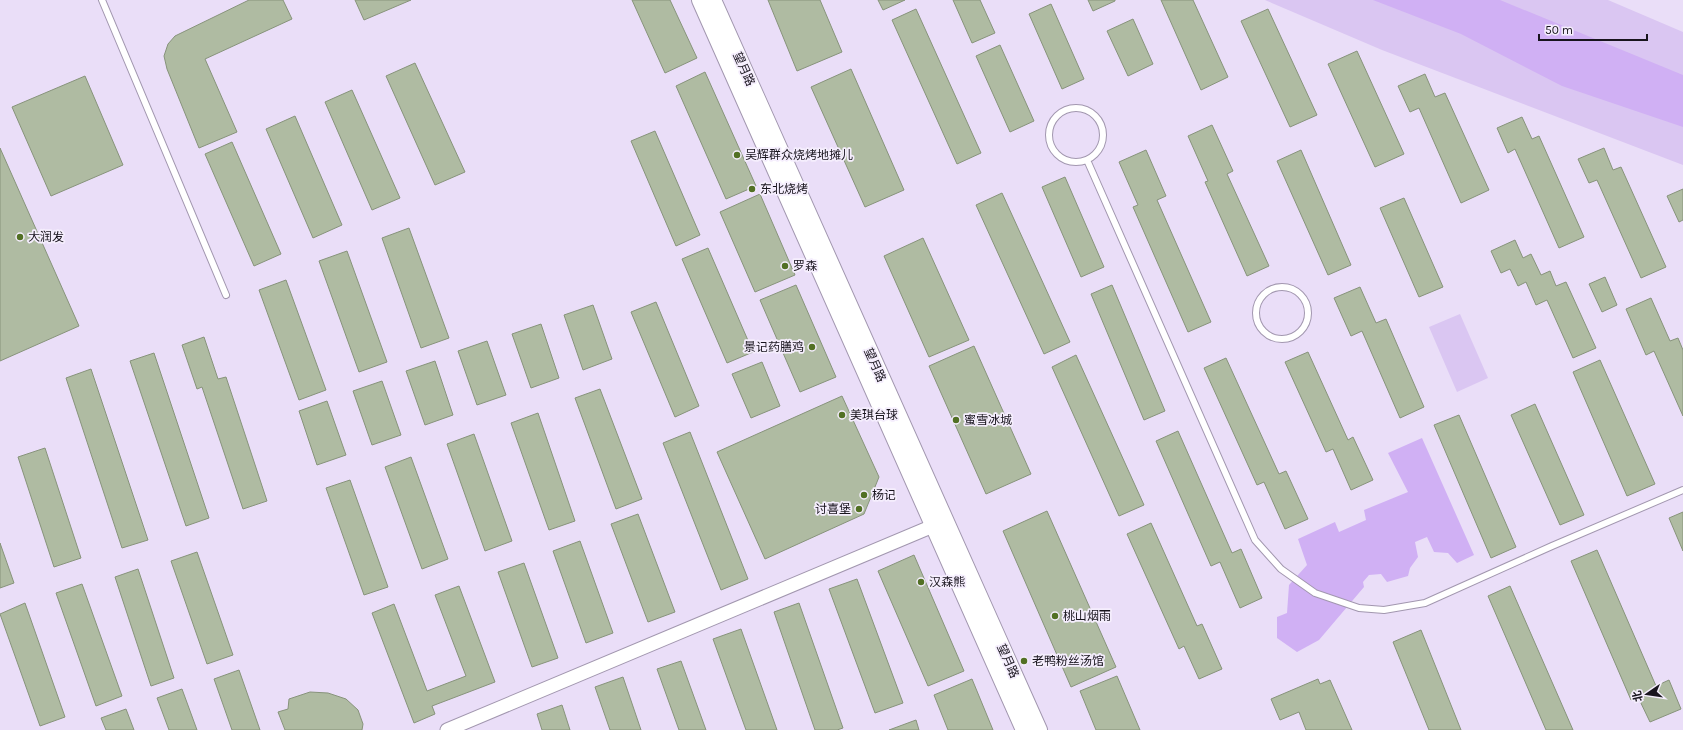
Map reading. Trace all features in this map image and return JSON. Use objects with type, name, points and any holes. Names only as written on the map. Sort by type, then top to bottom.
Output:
[{"type":"street","name":"望月路","points":[[700,0],[1024,730]]},
{"type":"street","name":"望月路","points":[[713,0],[1039,730]]},
{"type":"street","points":[[447,730],[933,526]]},
{"type":"lane","points":[[102,0],[226,295]]},
{"type":"lane","points":[[1078,108],[1091,112],[1100,123],[1103,137],[1098,151],[1087,160],[1073,162],[1060,157],[1051,146],[1048,132],[1053,119],[1064,110],[1078,108]]},
{"type":"lane","points":[[1087,160],[1255,540],[1281,569],[1297,582],[1315,593],[1337,602],[1359,608],[1384,610],[1425,603],[1552,546],[1683,490]]},
{"type":"lane","points":[[1288,287],[1296,290],[1307,303],[1309,312],[1308,321],[1304,329],[1297,336],[1289,339],[1279,340],[1271,337],[1264,332],[1258,324],[1256,316],[1259,300],[1272,288],[1288,287]]},
{"type":"shaded area","points":[[1265,0],[1608,0],[1683,32],[1683,165],[1382,50]]},
{"type":"shaded area","points":[[1373,0],[1500,0],[1683,75],[1683,127],[1562,86],[1461,34]]},
{"type":"shaded area","points":[[1460,314],[1488,378],[1457,392],[1429,327]]},
{"type":"shaded area","points":[[1422,438],[1474,555],[1457,563],[1448,553],[1434,552],[1427,537],[1415,542],[1418,557],[1410,568],[1408,576],[1387,582],[1381,574],[1369,575],[1363,582],[1364,587],[1319,640],[1297,652],[1277,638],[1277,617],[1287,613],[1289,585],[1307,565],[1298,539],[1335,522],[1339,532],[1366,520],[1364,510],[1408,492],[1388,453]]},
{"type":"building","points":[[249,0],[283,0],[292,19],[205,59],[237,132],[199,148],[167,69],[164,56],[168,44],[175,36]]},
{"type":"building","points":[[355,0],[411,0],[364,20]]},
{"type":"building","points":[[632,0],[670,0],[697,58],[665,73]]},
{"type":"building","points":[[768,0],[820,0],[842,52],[797,71]]},
{"type":"building","points":[[878,0],[905,0],[883,10]]},
{"type":"building","points":[[953,0],[980,0],[995,33],[972,43]]},
{"type":"building","points":[[1088,0],[1115,0],[1115,1],[1093,11]]},
{"type":"building","points":[[1161,0],[1193,0],[1228,77],[1201,90]]},
{"type":"building","points":[[1051,4],[1084,79],[1062,89],[1029,14]]},
{"type":"building","points":[[916,9],[981,153],[957,164],[892,20]]},
{"type":"building","points":[[1268,9],[1317,115],[1290,127],[1241,21]]},
{"type":"building","points":[[1133,19],[1153,64],[1128,76],[1107,31]]},
{"type":"building","points":[[1000,45],[1034,121],[1010,132],[976,56]]},
{"type":"building","points":[[1357,51],[1404,154],[1375,167],[1328,64]]},
{"type":"building","points":[[415,63],[465,172],[435,185],[386,76]]},
{"type":"building","points":[[851,69],[904,190],[865,207],[811,87]]},
{"type":"building","points":[[705,72],[756,186],[726,199],[676,86]]},
{"type":"building","points":[[1425,74],[1435,97],[1445,93],[1489,190],[1461,203],[1419,108],[1410,112],[1398,86]]},
{"type":"building","points":[[85,76],[123,165],[51,196],[12,107]]},
{"type":"building","points":[[352,90],[400,198],[372,210],[325,102]]},
{"type":"building","points":[[295,116],[342,225],[313,238],[266,129]]},
{"type":"building","points":[[1522,117],[1532,139],[1539,136],[1584,237],[1559,248],[1515,149],[1508,153],[1497,128]]},
{"type":"building","points":[[1212,125],[1233,171],[1227,174],[1269,266],[1247,276],[1205,182],[1208,181],[1188,136]]},
{"type":"building","points":[[655,131],[700,235],[676,246],[631,141]]},
{"type":"building","points":[[232,142],[281,254],[254,266],[205,154]]},
{"type":"building","name":"大润发","points":[[0,148],[79,326],[0,361]]},
{"type":"building","points":[[1604,148],[1613,170],[1621,167],[1666,267],[1641,278],[1597,180],[1589,183],[1578,159]]},
{"type":"building","points":[[1146,150],[1166,196],[1157,200],[1211,322],[1188,332],[1133,207],[1138,205],[1119,162]]},
{"type":"building","points":[[1301,150],[1351,265],[1328,275],[1277,161]]},
{"type":"building","points":[[1065,177],[1104,267],[1081,277],[1042,187]]},
{"type":"building","points":[[1683,189],[1683,220],[1679,222],[1667,196]]},
{"type":"building","points":[[1002,193],[1070,342],[1044,354],[976,205]]},
{"type":"building","points":[[760,194],[795,275],[755,292],[720,212]]},
{"type":"building","points":[[1404,198],[1443,287],[1419,297],[1380,208]]},
{"type":"building","points":[[409,228],[449,338],[421,348],[382,238]]},
{"type":"building","points":[[923,238],[969,340],[929,357],[884,256]]},
{"type":"building","points":[[1515,240],[1523,258],[1531,254],[1541,275],[1550,271],[1556,286],[1566,282],[1596,348],[1573,358],[1547,300],[1536,305],[1526,282],[1518,286],[1510,269],[1501,273],[1491,251]]},
{"type":"building","points":[[708,248],[753,352],[727,363],[682,259]]},
{"type":"building","points":[[347,251],[387,362],[359,372],[319,261]]},
{"type":"building","points":[[1605,277],[1617,305],[1602,312],[1589,284]]},
{"type":"building","points":[[286,280],[326,390],[299,400],[259,290]]},
{"type":"building","points":[[796,285],[836,377],[800,392],[760,300]]},
{"type":"building","points":[[1112,285],[1165,411],[1144,420],[1091,294]]},
{"type":"building","points":[[1360,287],[1376,323],[1386,319],[1424,407],[1400,418],[1362,331],[1351,336],[1334,298]]},
{"type":"building","points":[[1651,298],[1670,341],[1678,338],[1683,350],[1683,416],[1654,351],[1646,355],[1626,309]]},
{"type":"building","points":[[656,302],[699,406],[675,417],[631,312]]},
{"type":"building","points":[[593,305],[612,359],[583,370],[564,315]]},
{"type":"building","points":[[541,324],[559,378],[531,388],[512,334]]},
{"type":"building","points":[[204,337],[218,379],[226,377],[267,501],[243,509],[202,387],[197,389],[182,345]]},
{"type":"building","points":[[487,341],[506,395],[477,405],[458,351]]},
{"type":"building","points":[[974,346],[1031,474],[986,494],[929,366]]},
{"type":"building","points":[[1308,352],[1348,440],[1353,437],[1373,480],[1351,490],[1333,449],[1326,452],[1285,362]]},
{"type":"building","points":[[154,353],[209,518],[186,526],[130,361]]},
{"type":"building","points":[[1076,355],[1144,505],[1119,516],[1052,367]]},
{"type":"building","points":[[1226,358],[1279,474],[1286,471],[1308,519],[1285,529],[1264,482],[1257,485],[1204,368]]},
{"type":"building","points":[[1600,360],[1655,484],[1627,496],[1573,372]]},
{"type":"building","points":[[435,361],[453,415],[425,425],[406,371]]},
{"type":"building","points":[[762,362],[780,406],[751,418],[732,374]]},
{"type":"building","points":[[91,369],[148,540],[122,548],[66,378]]},
{"type":"building","points":[[382,381],[401,435],[372,445],[353,391]]},
{"type":"building","points":[[600,389],[642,499],[616,509],[575,398]]},
{"type":"building","points":[[842,396],[879,477],[864,514],[765,559],[717,452]]},
{"type":"building","points":[[327,401],[346,455],[317,465],[299,411]]},
{"type":"building","points":[[1535,404],[1584,515],[1560,525],[1511,415]]},
{"type":"building","points":[[538,413],[575,521],[549,530],[511,423]]},
{"type":"building","points":[[1459,415],[1516,547],[1491,558],[1434,425]]},
{"type":"building","points":[[1178,431],[1232,553],[1241,549],[1262,598],[1240,608],[1220,562],[1211,566],[1156,441]]},
{"type":"building","points":[[690,432],[748,579],[721,590],[663,443]]},
{"type":"building","points":[[474,434],[512,541],[485,551],[447,444]]},
{"type":"building","points":[[45,448],[81,558],[54,567],[18,457]]},
{"type":"building","points":[[411,457],[448,559],[422,569],[385,467]]},
{"type":"building","points":[[350,480],[388,587],[364,595],[326,488]]},
{"type":"building","points":[[1047,511],[1116,667],[1071,687],[1003,531]]},
{"type":"building","points":[[1683,512],[1683,551],[1669,518]]},
{"type":"building","points":[[638,514],[675,612],[648,622],[611,524]]},
{"type":"building","points":[[1151,523],[1197,626],[1202,624],[1222,669],[1199,679],[1184,646],[1179,649],[1127,534]]},
{"type":"building","points":[[580,541],[613,633],[586,643],[553,551]]},
{"type":"building","points":[[0,543],[14,583],[0,588]]},
{"type":"building","points":[[1597,550],[1656,686],[1669,680],[1681,709],[1650,722],[1638,697],[1631,700],[1571,561]]},
{"type":"building","points":[[197,552],[233,655],[207,664],[171,561]]},
{"type":"building","points":[[914,555],[964,671],[928,686],[878,571]]},
{"type":"building","points":[[524,563],[558,658],[532,667],[498,572]]},
{"type":"building","points":[[138,569],[174,678],[151,686],[115,577]]},
{"type":"building","points":[[857,579],[903,703],[875,713],[829,589]]},
{"type":"building","points":[[82,584],[122,696],[96,706],[56,593]]},
{"type":"building","points":[[459,586],[495,682],[432,706],[435,714],[414,723],[372,613],[394,604],[427,691],[466,676],[435,595]]},
{"type":"building","points":[[1510,586],[1573,730],[1546,730],[1488,596]]},
{"type":"building","points":[[25,603],[65,717],[40,726],[0,614]]},
{"type":"building","points":[[799,603],[843,728],[837,730],[815,730],[774,612]]},
{"type":"building","points":[[741,629],[777,730],[746,730],[713,639]]},
{"type":"building","points":[[1421,630],[1461,730],[1429,730],[1393,642]]},
{"type":"building","points":[[681,661],[706,730],[679,730],[657,669]]},
{"type":"building","points":[[239,670],[260,730],[232,730],[214,679]]},
{"type":"building","points":[[1117,676],[1140,730],[1096,730],[1080,691]]},
{"type":"building","points":[[623,677],[641,730],[610,730],[595,687]]},
{"type":"building","points":[[972,679],[993,730],[948,730],[934,695]]},
{"type":"building","points":[[1318,679],[1320,684],[1330,680],[1352,730],[1306,730],[1299,712],[1280,720],[1271,699]]},
{"type":"building","points":[[182,689],[197,730],[169,730],[157,698]]},
{"type":"building","points":[[310,692],[328,693],[346,699],[358,710],[363,724],[362,730],[285,730],[278,712],[288,709],[289,699]]},
{"type":"building","points":[[562,705],[570,730],[542,730],[537,714]]},
{"type":"building","points":[[126,709],[134,730],[106,730],[101,718]]},
{"type":"building","points":[[916,720],[919,730],[889,730]]},
{"type":"place","name":"吴辉群众烧烤地摊儿","points":[[737,155]]},
{"type":"place","name":"东北烧烤","points":[[752,189]]},
{"type":"place","name":"大润发","points":[[20,237]]},
{"type":"place","name":"罗森","points":[[785,266]]},
{"type":"place","name":"景记药膳鸡","points":[[812,347]]},
{"type":"place","name":"美琪台球","points":[[842,415]]},
{"type":"place","name":"蜜雪冰城","points":[[956,420]]},
{"type":"place","name":"杨记","points":[[864,495]]},
{"type":"place","name":"讨喜堡","points":[[859,509]]},
{"type":"place","name":"汉森熊","points":[[921,582]]},
{"type":"place","name":"桃山烟雨","points":[[1055,616]]},
{"type":"place","name":"老鸭粉丝汤馆","points":[[1024,661]]}]
